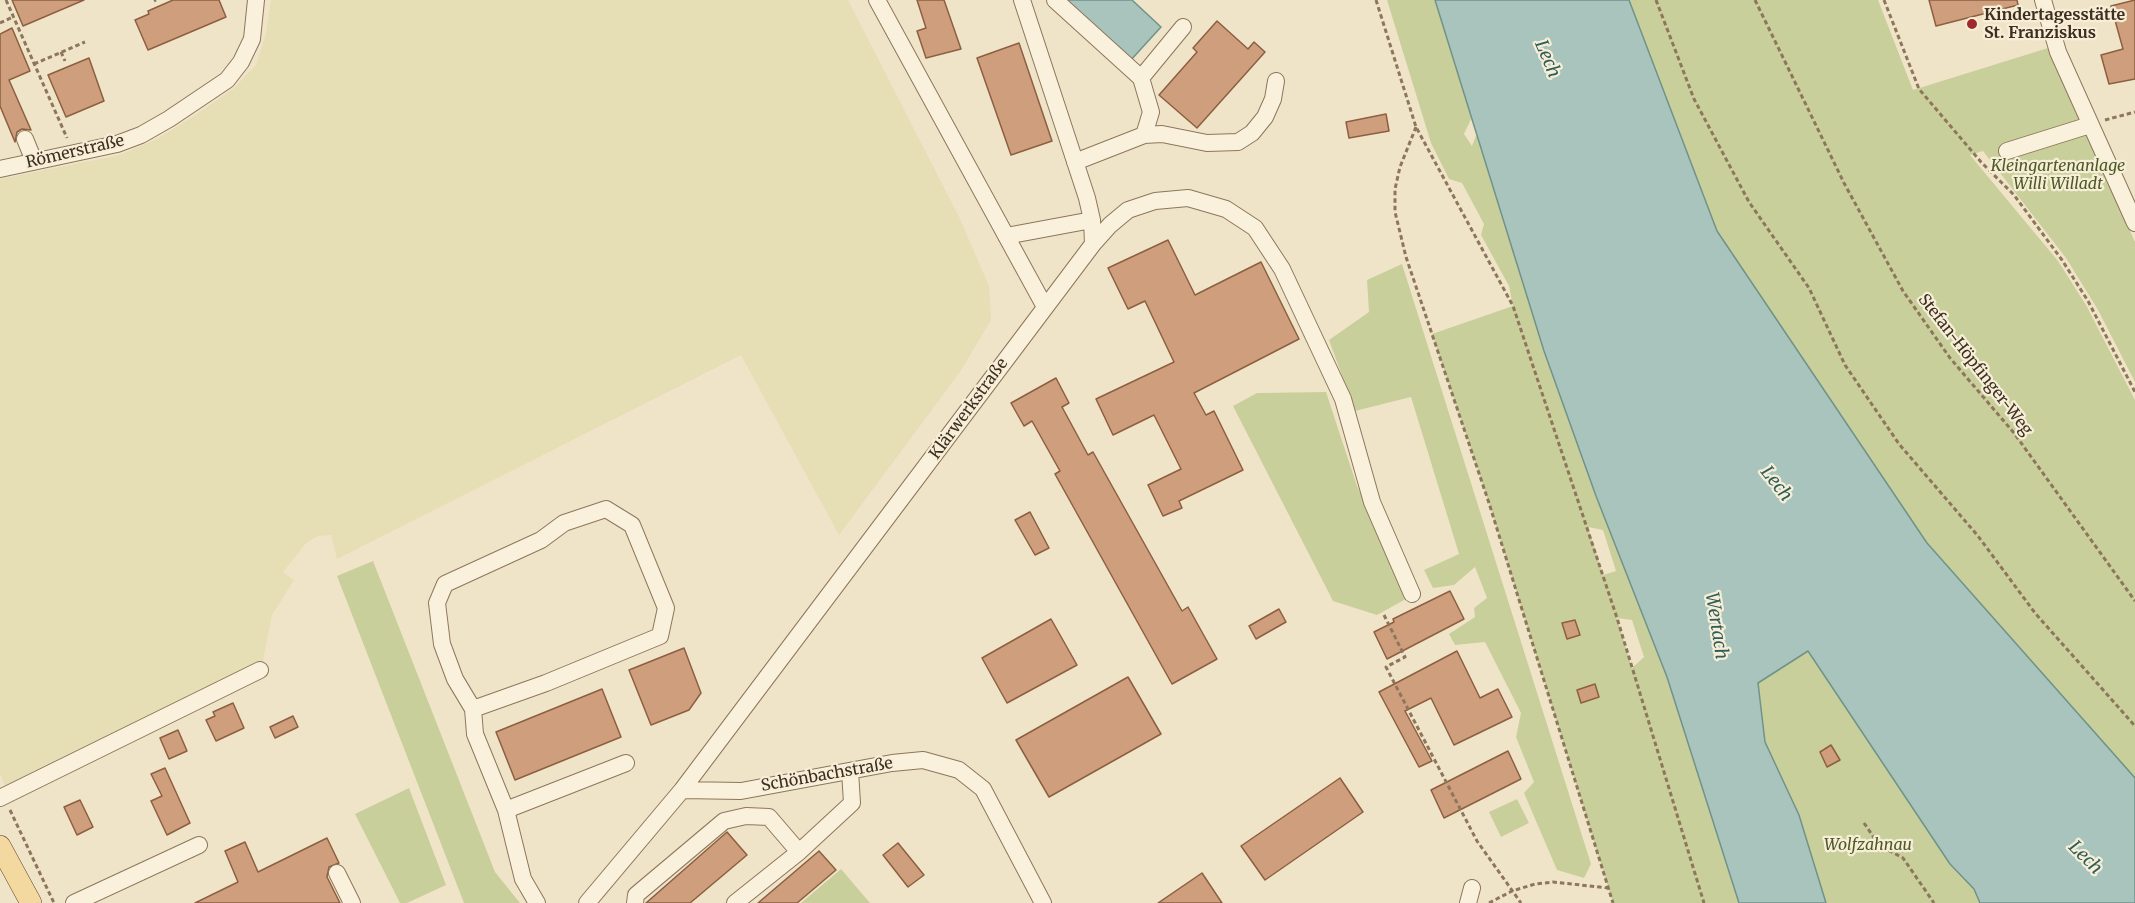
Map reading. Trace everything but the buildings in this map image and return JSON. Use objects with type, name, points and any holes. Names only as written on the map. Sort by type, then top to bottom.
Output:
[{"type":"main road","points":[[0,846],[31,903]]},
{"type":"street","name":"Römerstraße","points":[[0,169],[117,144],[141,135],[227,80],[241,62],[252,39],[256,0]]},
{"type":"street","points":[[877,0],[1045,307]]},
{"type":"street","points":[[1022,0],[1092,220],[1093,244]]},
{"type":"street","points":[[1055,0],[1141,78],[1151,112],[1144,135]]},
{"type":"street","points":[[2043,0],[2058,52],[2135,223]]},
{"type":"street","points":[[1141,78],[1183,27]]},
{"type":"street","points":[[1075,162],[1144,135],[1161,134],[1207,143],[1238,142],[1252,133],[1265,117],[1273,99],[1276,81]]},
{"type":"street","points":[[2007,151],[2090,125]]},
{"type":"street","points":[[25,139],[34,161]]},
{"type":"street","name":"Klärwerkstraße","points":[[682,790],[1093,244],[1128,210],[1155,201],[1188,198],[1226,209],[1255,228],[1282,269],[1343,399],[1372,502],[1412,594]]},
{"type":"street","points":[[1006,236],[1092,220]]},
{"type":"street","points":[[473,709],[546,683],[660,636],[666,608],[632,525],[606,509],[564,523],[541,540],[445,584],[437,603],[442,644],[455,679],[473,709],[475,734],[506,810],[523,879],[537,903]]},
{"type":"street","points":[[2,797],[260,670]]},
{"type":"street","name":"Schönbachstraße","points":[[682,790],[741,791],[923,760],[959,770],[983,789],[1043,903]]},
{"type":"street","points":[[506,810],[626,763]]},
{"type":"street","points":[[735,903],[798,852],[852,803],[850,771]]},
{"type":"street","points":[[587,903],[682,790]]},
{"type":"street","points":[[635,903],[636,895],[724,821],[746,816],[769,817],[798,852]]},
{"type":"street","points":[[74,903],[199,845]]},
{"type":"street","points":[[337,873],[352,903]]},
{"type":"path","points":[[6,0],[74,154]]},
{"type":"path","points":[[1376,0],[1416,127],[1513,306],[1617,618],[1704,903]]},
{"type":"path","points":[[1656,0],[1694,99],[1749,202],[1809,288],[1845,365],[1899,444],[1977,536],[2035,613],[2135,726]]},
{"type":"path","name":"Stefan-Höpfinger-Weg","points":[[1755,0],[1844,183],[1903,291],[1950,358],[2014,433],[2135,602]]},
{"type":"path","points":[[1884,0],[1919,89],[1981,162],[2014,195],[2062,260],[2088,301],[2135,392]]},
{"type":"path","points":[[0,23],[13,17]]},
{"type":"path","points":[[34,64],[85,42]]},
{"type":"path","points":[[61,52],[64,62]]},
{"type":"path","points":[[2090,125],[2135,112]]},
{"type":"path","points":[[1416,127],[1400,167],[1395,189],[1395,212],[1406,257],[1489,503],[1613,903]]},
{"type":"path","points":[[1384,615],[1406,657],[1386,667],[1477,841],[1521,903]]},
{"type":"path","points":[[2,797],[54,903]]},
{"type":"path","points":[[1864,823],[1879,845],[1903,858],[1934,903]]},
{"type":"path","points":[[1489,903],[1512,891],[1535,884],[1553,882],[1608,888]]},
{"type":"shaded area","points":[[271,0],[848,0],[959,217],[989,286],[991,320],[960,372],[839,535],[741,355],[337,559],[331,535],[318,536],[306,543],[283,572],[294,580],[272,615],[262,665],[5,786],[0,774],[0,179],[120,155],[157,139],[194,116],[233,89],[256,65],[266,34]]},
{"type":"green space","points":[[1387,0],[1435,0],[1472,117],[1464,134],[1472,146],[1477,133],[1544,351],[1596,496],[1667,677],[1739,903],[1613,903],[1489,503],[1432,334],[1513,306],[1509,286],[1481,235],[1484,224],[1462,183],[1449,179],[1431,143]],"holes":[[[1588,527],[1603,530],[1616,571],[1603,575]],[[1617,618],[1632,620],[1644,657],[1632,668]]]},
{"type":"green space","name":"Kleingartenanlage Willi Willadt","points":[[1629,0],[1878,0],[1913,90],[2048,48],[2135,242],[2135,382],[2098,310],[2066,258],[1983,151],[1970,155],[2058,261],[2086,305],[2135,400],[2135,778],[1927,543],[1717,231]]},
{"type":"green space","points":[[1402,264],[1591,864],[1584,878],[1557,870],[1524,793],[1534,782],[1516,737],[1521,713],[1485,642],[1455,645],[1449,634],[1475,617],[1474,608],[1487,598],[1475,567],[1454,585],[1433,588],[1424,570],[1459,554],[1411,397],[1355,411],[1329,340],[1369,312],[1367,280]]},
{"type":"green space","points":[[1326,392],[1357,486],[1406,599],[1377,615],[1333,601],[1233,406],[1257,393]]},
{"type":"green space","points":[[373,561],[495,872],[520,903],[464,903],[337,576]]},
{"type":"green space","name":"Wolfzahnau","points":[[1809,651],[1950,864],[1974,889],[1980,903],[1826,903],[1799,815],[1765,742],[1758,682]]},
{"type":"green space","points":[[409,788],[446,885],[407,903],[400,903],[355,814]]},
{"type":"green space","points":[[1517,799],[1529,823],[1501,837],[1489,812]]},
{"type":"green space","points":[[841,869],[870,903],[801,903]]},
{"type":"water","points":[[1063,0],[1132,0],[1161,27],[1130,61]]},
{"type":"water","points":[[1435,0],[1629,0],[1717,231],[1927,543],[2135,778],[2135,903],[1980,903],[1974,889],[1950,864],[1808,651],[1758,683],[1765,742],[1799,815],[1826,903],[1739,903],[1667,677],[1596,496],[1544,351]]},
{"type":"place","name":"Kindertagesstätte St. Franziskus","points":[[1972,24]]},
{"type":"water label","name":"Lech","points":[[1547,59]]},
{"type":"water label","name":"Lech","points":[[1776,484]]},
{"type":"water label","name":"Wertach","points":[[1716,626]]},
{"type":"water label","name":"Lech","points":[[2085,858]]}]
